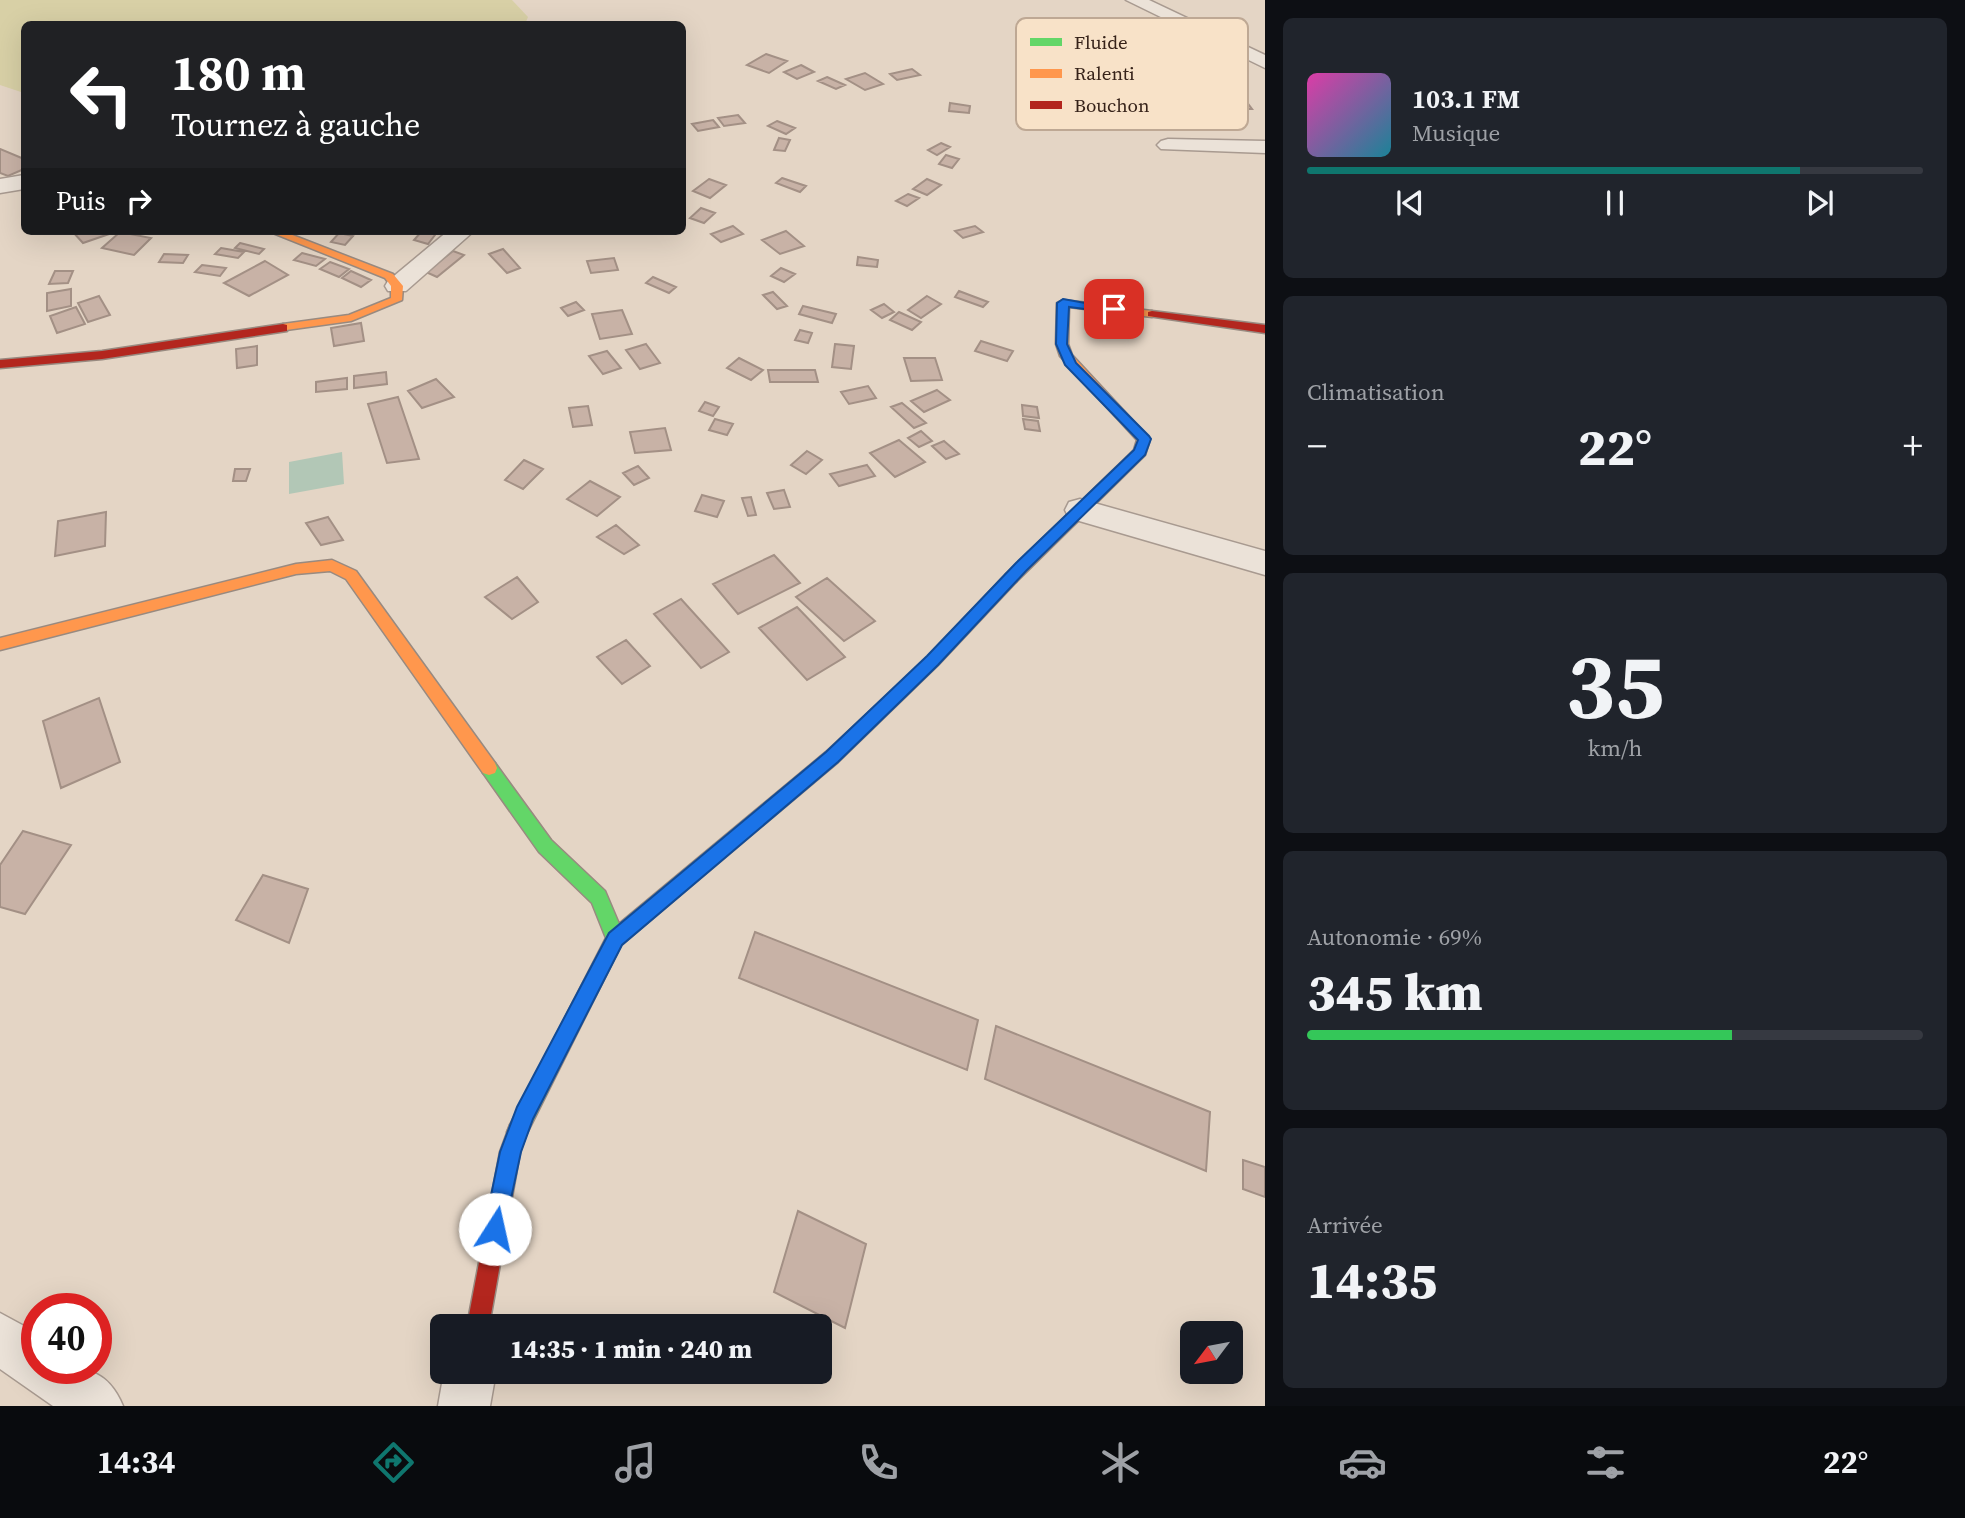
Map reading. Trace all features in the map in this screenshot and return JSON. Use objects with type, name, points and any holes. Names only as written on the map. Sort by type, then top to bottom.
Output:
[{"type":"street","points":[[1135,0],[1173,18]]},
{"type":"street","points":[[1248,54],[1265,62]]},
{"type":"street","points":[[1168,145],[1265,147]]},
{"type":"street","points":[[0,186],[21,182]]},
{"type":"street","points":[[0,364],[229,337],[335,320],[382,309],[396,300],[397,286],[389,276],[365,264],[284,235]]},
{"type":"street","points":[[397,286],[457,235]]},
{"type":"street","points":[[480,1314],[510,1152],[524,1115],[615,939],[832,757],[933,661],[1021,567],[1140,452],[1144,439],[1066,356],[1062,344],[1063,303],[1265,329]]},
{"type":"street","points":[[1080,510],[1265,563]]},
{"type":"street","points":[[0,644],[296,569],[319,564],[340,565],[351,575],[545,846],[562,865],[596,893],[604,906],[615,939]]},
{"type":"street","points":[[0,1338],[21,1353]]},
{"type":"street","points":[[62,1384],[86,1404]]},
{"type":"street","points":[[464,1406],[468,1384]]},
{"type":"shaded area","points":[[0,0],[512,0],[528,17],[526,21],[21,21],[21,92],[0,85]]},
{"type":"shaded area","points":[[342,452],[344,484],[289,494],[289,462]]},
{"type":"building","points":[[766,54],[787,61],[769,73],[747,65]]},
{"type":"building","points":[[801,65],[814,72],[797,79],[784,72]]},
{"type":"building","points":[[912,69],[920,75],[897,80],[890,74]]},
{"type":"building","points":[[865,73],[883,84],[865,90],[846,79]]},
{"type":"building","points":[[827,77],[845,85],[836,89],[818,81]]},
{"type":"building","points":[[950,103],[970,106],[969,113],[949,111]]},
{"type":"building","points":[[738,115],[745,123],[724,126],[718,118]]},
{"type":"building","points":[[713,120],[719,127],[698,131],[692,124]]},
{"type":"building","points":[[777,121],[795,128],[786,134],[768,126]]},
{"type":"building","points":[[779,138],[790,140],[785,151],[774,150]]},
{"type":"building","points":[[941,143],[950,147],[937,155],[928,150]]},
{"type":"building","points":[[0,149],[21,158],[21,170],[8,176],[0,173]]},
{"type":"building","points":[[946,155],[959,159],[952,168],[939,164]]},
{"type":"building","points":[[782,178],[806,186],[800,192],[776,183]]},
{"type":"building","points":[[709,179],[726,185],[710,198],[693,191]]},
{"type":"building","points":[[927,179],[941,185],[927,195],[913,189]]},
{"type":"building","points":[[908,194],[919,198],[907,206],[896,201]]},
{"type":"building","points":[[701,208],[715,213],[704,223],[690,218]]},
{"type":"building","points":[[733,226],[743,234],[721,242],[711,234]]},
{"type":"building","points":[[975,226],[983,232],[963,238],[955,231]]},
{"type":"building","points":[[786,231],[804,246],[780,254],[762,240]]},
{"type":"building","points":[[76,235],[106,235],[83,243]]},
{"type":"building","points":[[117,235],[151,238],[134,255],[102,248]]},
{"type":"building","points":[[337,235],[353,236],[345,245],[331,242]]},
{"type":"building","points":[[418,235],[435,235],[428,244],[414,240]]},
{"type":"building","points":[[240,243],[264,249],[259,254],[235,248]]},
{"type":"building","points":[[221,248],[244,252],[238,258],[215,254]]},
{"type":"building","points":[[503,249],[520,268],[507,273],[489,254]]},
{"type":"building","points":[[453,251],[464,255],[437,277],[426,272]]},
{"type":"building","points":[[302,253],[325,259],[316,266],[294,260]]},
{"type":"building","points":[[164,254],[188,255],[183,263],[159,262]]},
{"type":"building","points":[[858,257],[878,260],[877,267],[857,265]]},
{"type":"building","points":[[614,258],[618,270],[591,273],[587,261]]},
{"type":"building","points":[[265,261],[288,275],[249,296],[224,283]]},
{"type":"building","points":[[330,262],[349,269],[339,277],[320,269]]},
{"type":"building","points":[[202,265],[226,268],[220,276],[195,272]]},
{"type":"building","points":[[781,268],[795,274],[784,282],[771,276]]},
{"type":"building","points":[[55,271],[73,271],[68,283],[49,284]]},
{"type":"building","points":[[351,271],[371,280],[361,287],[342,278]]},
{"type":"building","points":[[653,277],[676,287],[669,293],[646,283]]},
{"type":"building","points":[[71,289],[71,306],[47,311],[47,293]]},
{"type":"building","points":[[959,291],[988,302],[983,307],[955,297]]},
{"type":"building","points":[[773,292],[787,306],[777,309],[763,295]]},
{"type":"building","points":[[99,296],[110,315],[88,322],[78,303]]},
{"type":"building","points":[[927,296],[941,304],[921,318],[908,310]]},
{"type":"building","points":[[576,302],[584,310],[568,316],[561,308]]},
{"type":"building","points":[[884,304],[894,312],[882,318],[871,310]]},
{"type":"building","points":[[803,306],[836,314],[832,323],[799,314]]},
{"type":"building","points":[[76,307],[85,324],[57,333],[50,316]]},
{"type":"building","points":[[622,310],[632,334],[600,339],[592,314]]},
{"type":"building","points":[[899,312],[921,322],[912,330],[890,320]]},
{"type":"building","points":[[361,323],[364,341],[334,346],[331,328]]},
{"type":"building","points":[[800,330],[812,333],[808,343],[795,340]]},
{"type":"building","points":[[981,341],[1013,351],[1007,361],[975,351]]},
{"type":"building","points":[[646,344],[660,363],[640,369],[626,350]]},
{"type":"building","points":[[835,344],[854,346],[851,369],[832,367]]},
{"type":"building","points":[[257,346],[257,365],[237,368],[236,349]]},
{"type":"building","points":[[607,351],[621,368],[603,374],[589,356]]},
{"type":"building","points":[[739,358],[763,370],[751,380],[727,368]]},
{"type":"building","points":[[904,358],[935,358],[942,380],[911,381]]},
{"type":"building","points":[[768,370],[815,370],[818,382],[770,382]]},
{"type":"building","points":[[386,372],[387,384],[354,388],[354,376]]},
{"type":"building","points":[[347,378],[347,389],[316,392],[316,382]]},
{"type":"building","points":[[436,379],[454,397],[422,408],[408,391]]},
{"type":"building","points":[[868,386],[876,398],[849,404],[841,392]]},
{"type":"building","points":[[937,390],[950,400],[924,412],[911,401]]},
{"type":"building","points":[[398,397],[419,459],[387,463],[368,404]]},
{"type":"building","points":[[705,402],[719,407],[713,416],[699,411]]},
{"type":"building","points":[[902,403],[926,423],[914,428],[891,407]]},
{"type":"building","points":[[1022,405],[1037,407],[1039,418],[1023,416]]},
{"type":"building","points":[[588,406],[592,425],[573,427],[569,408]]},
{"type":"building","points":[[715,419],[733,424],[727,435],[709,430]]},
{"type":"building","points":[[1023,419],[1038,421],[1040,431],[1025,429]]},
{"type":"building","points":[[665,428],[671,450],[635,453],[630,432]]},
{"type":"building","points":[[921,431],[932,441],[919,447],[908,438]]},
{"type":"building","points":[[899,440],[925,462],[895,477],[870,453]]},
{"type":"building","points":[[944,441],[959,454],[946,459],[932,446]]},
{"type":"building","points":[[807,451],[822,460],[806,474],[791,465]]},
{"type":"building","points":[[524,460],[543,469],[523,489],[505,480]]},
{"type":"building","points":[[867,465],[875,476],[839,486],[830,474]]},
{"type":"building","points":[[638,466],[649,478],[634,485],[623,473]]},
{"type":"building","points":[[235,469],[250,469],[246,481],[233,481]]},
{"type":"building","points":[[590,481],[620,497],[597,516],[567,499]]},
{"type":"building","points":[[784,490],[790,507],[774,509],[767,493]]},
{"type":"building","points":[[702,495],[724,501],[717,517],[695,511]]},
{"type":"building","points":[[751,497],[756,515],[748,516],[742,498]]},
{"type":"building","points":[[106,512],[105,546],[55,556],[58,521]]},
{"type":"building","points":[[328,517],[343,540],[321,545],[306,523]]},
{"type":"building","points":[[616,525],[639,545],[624,554],[597,537]]},
{"type":"building","points":[[774,555],[800,583],[738,614],[713,584]]},
{"type":"building","points":[[517,577],[538,602],[512,619],[485,597]]},
{"type":"building","points":[[827,578],[875,621],[844,641],[796,597]]},
{"type":"building","points":[[681,599],[729,652],[701,668],[654,614]]},
{"type":"building","points":[[797,607],[845,657],[807,680],[759,628]]},
{"type":"building","points":[[626,640],[650,666],[622,684],[597,657]]},
{"type":"building","points":[[99,698],[120,762],[61,788],[43,721]]},
{"type":"building","points":[[23,831],[71,845],[25,914],[0,907],[0,865]]},
{"type":"building","points":[[263,875],[308,889],[289,943],[236,920]]},
{"type":"building","points":[[755,932],[978,1020],[967,1070],[739,978]]},
{"type":"building","points":[[996,1026],[1210,1112],[1206,1171],[985,1079]]},
{"type":"building","points":[[1243,1160],[1265,1167],[1265,1197],[1243,1189]]},
{"type":"building","points":[[798,1211],[866,1244],[845,1328],[832,1321],[832,1314],[817,1314],[774,1292]]},
{"type":"traffic: fast","points":[[615,939],[832,757],[933,661],[1011,578]]},
{"type":"traffic: fast","points":[[489,768],[545,846],[599,897],[615,939],[517,1132]]},
{"type":"traffic: slow","points":[[283,235],[389,276],[397,286],[396,300],[351,318],[283,328]]},
{"type":"traffic: slow","points":[[1011,578],[1140,452],[1144,439],[1066,356],[1062,344],[1063,303],[1152,314]]},
{"type":"traffic: slow","points":[[0,644],[296,569],[332,565],[351,575],[489,768]]},
{"type":"traffic: jam","points":[[1152,314],[1265,329]]},
{"type":"traffic: jam","points":[[0,364],[102,355],[283,328]]},
{"type":"traffic: jam","points":[[480,1314],[510,1152],[517,1132]]},
{"type":"route","points":[[495,1229],[510,1152],[524,1115],[615,939],[832,757],[933,661],[1021,567],[1140,452],[1144,439],[1071,365],[1062,344],[1063,303],[1114,309]]}]
